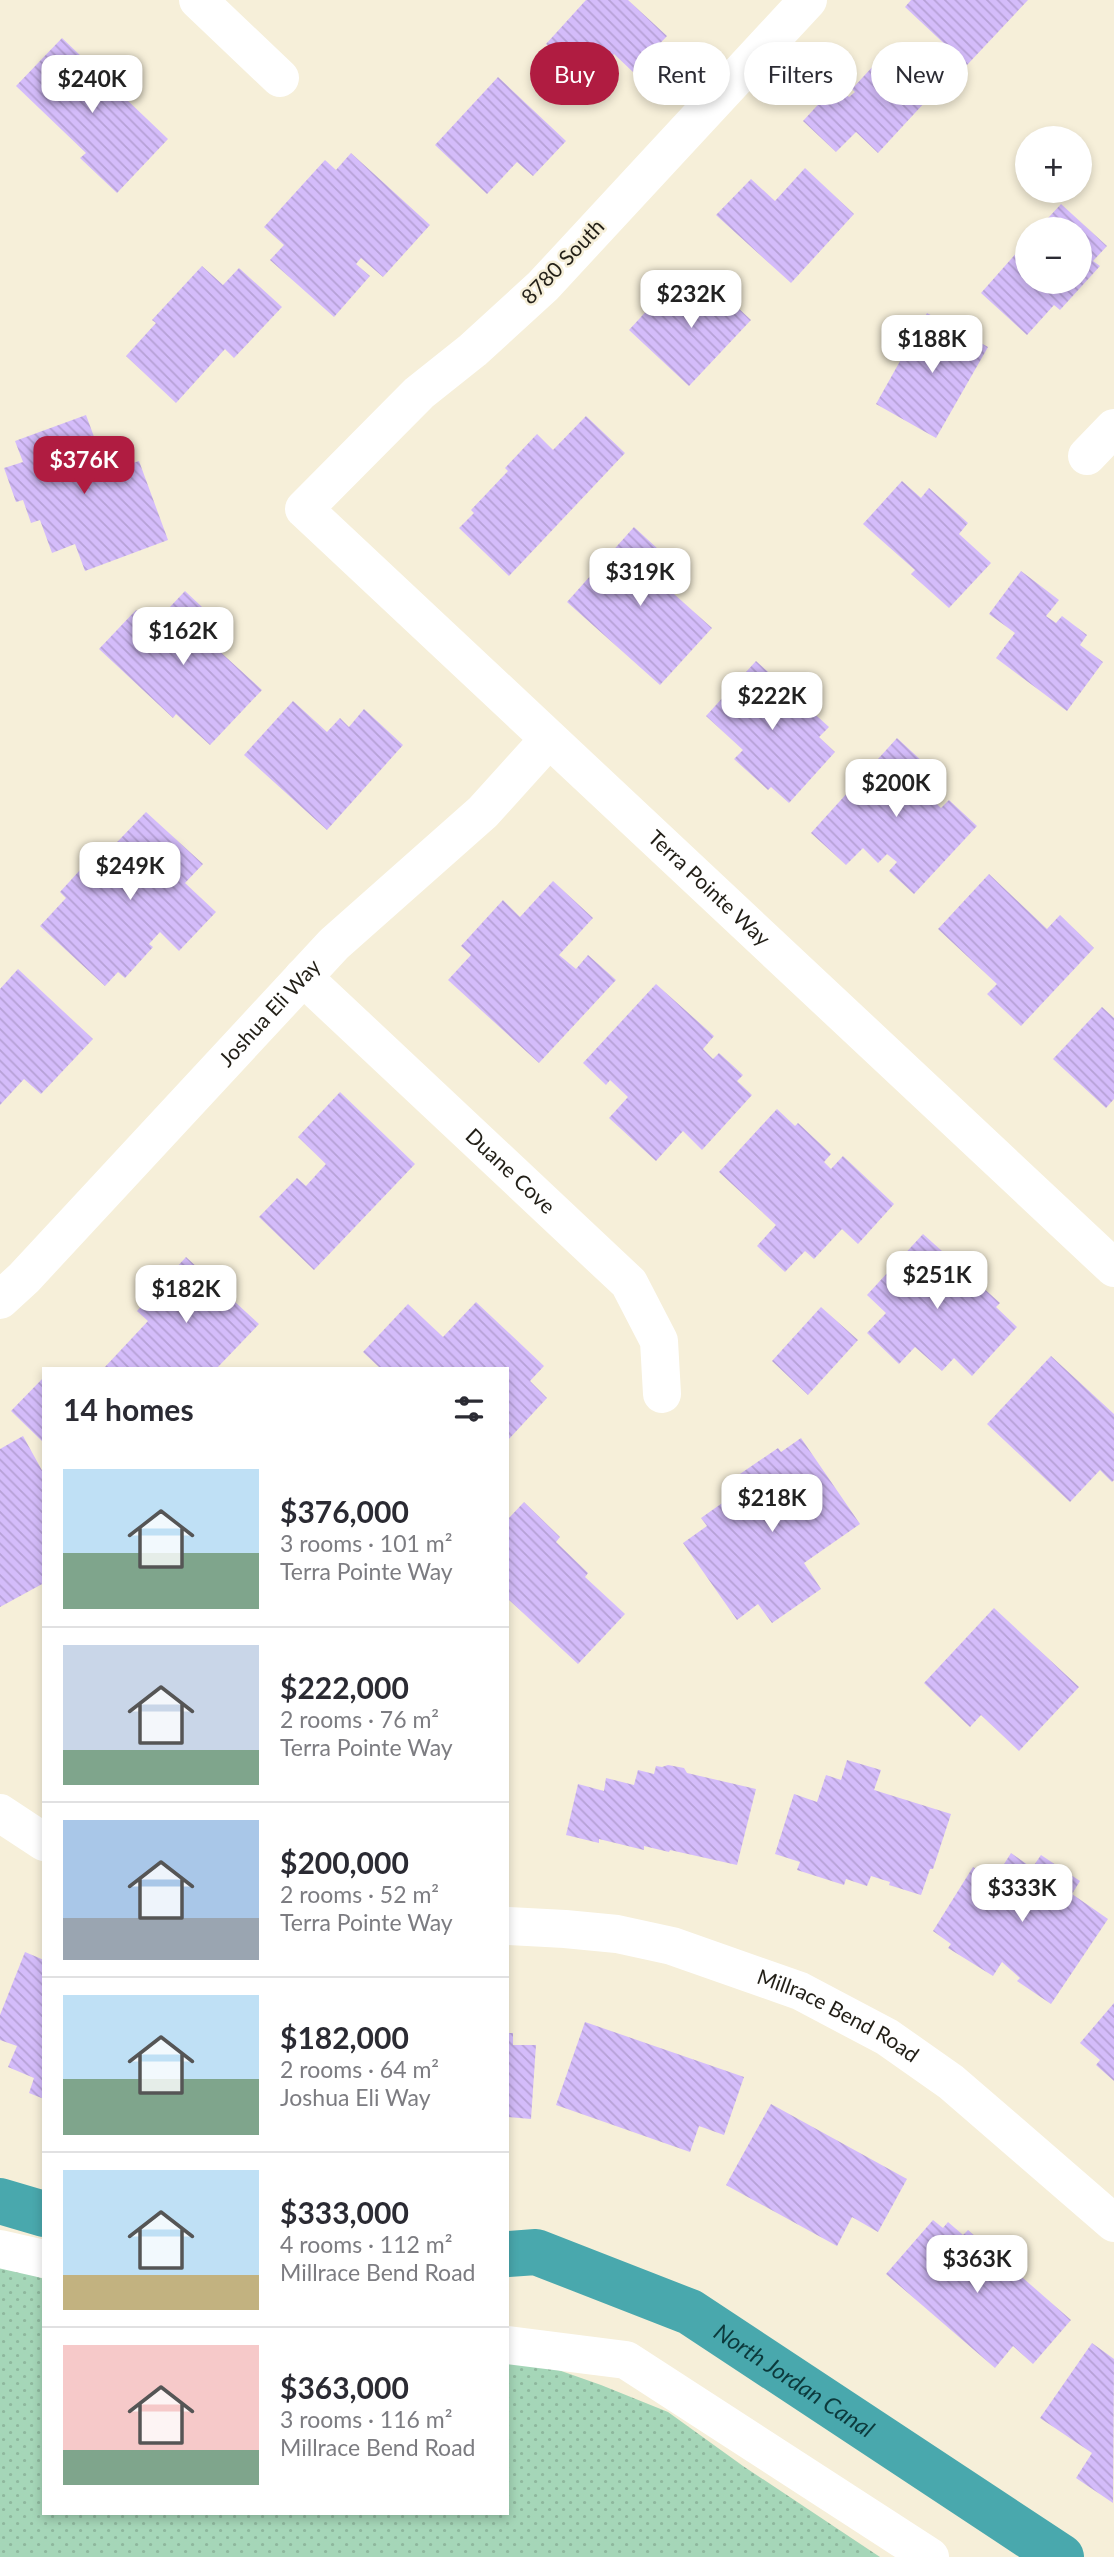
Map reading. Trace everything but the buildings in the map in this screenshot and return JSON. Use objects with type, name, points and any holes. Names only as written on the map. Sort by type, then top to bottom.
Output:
[{"type":"street","points":[[198,0],[280,78]]},
{"type":"street","name":"8780 South","points":[[304,509],[419,393],[473,350],[543,286],[808,0]]},
{"type":"street","points":[[1087,456],[1114,428]]},
{"type":"street","name":"Terra Pointe Way","points":[[304,509],[1114,1268]]},
{"type":"street","name":"Joshua Eli Way","points":[[0,1300],[33,1268],[334,944],[483,812],[549,739]]},
{"type":"street","name":"Duane Cove","points":[[303,977],[629,1283],[660,1340],[662,1394]]},
{"type":"street","points":[[0,1813],[42,1841]]},
{"type":"street","name":"Millrace Bend Road","points":[[509,1926],[565,1928],[617,1934],[673,1946],[800,1991],[852,2017],[920,2059],[961,2090],[1114,2222]]},
{"type":"street","points":[[0,2249],[42,2259]]},
{"type":"street","points":[[509,2345],[625,2360],[930,2557]]},
{"type":"green space","points":[[0,2263],[42,2278],[42,2515],[509,2515],[509,2357],[530,2360],[668,2412],[743,2466],[880,2557],[0,2557]]},
{"type":"waterway","name":"North Jordan Canal","points":[[0,2201],[42,2213]]},
{"type":"waterway","name":"North Jordan Canal","points":[[509,2254],[536,2252],[690,2312],[1061,2557]]}]
